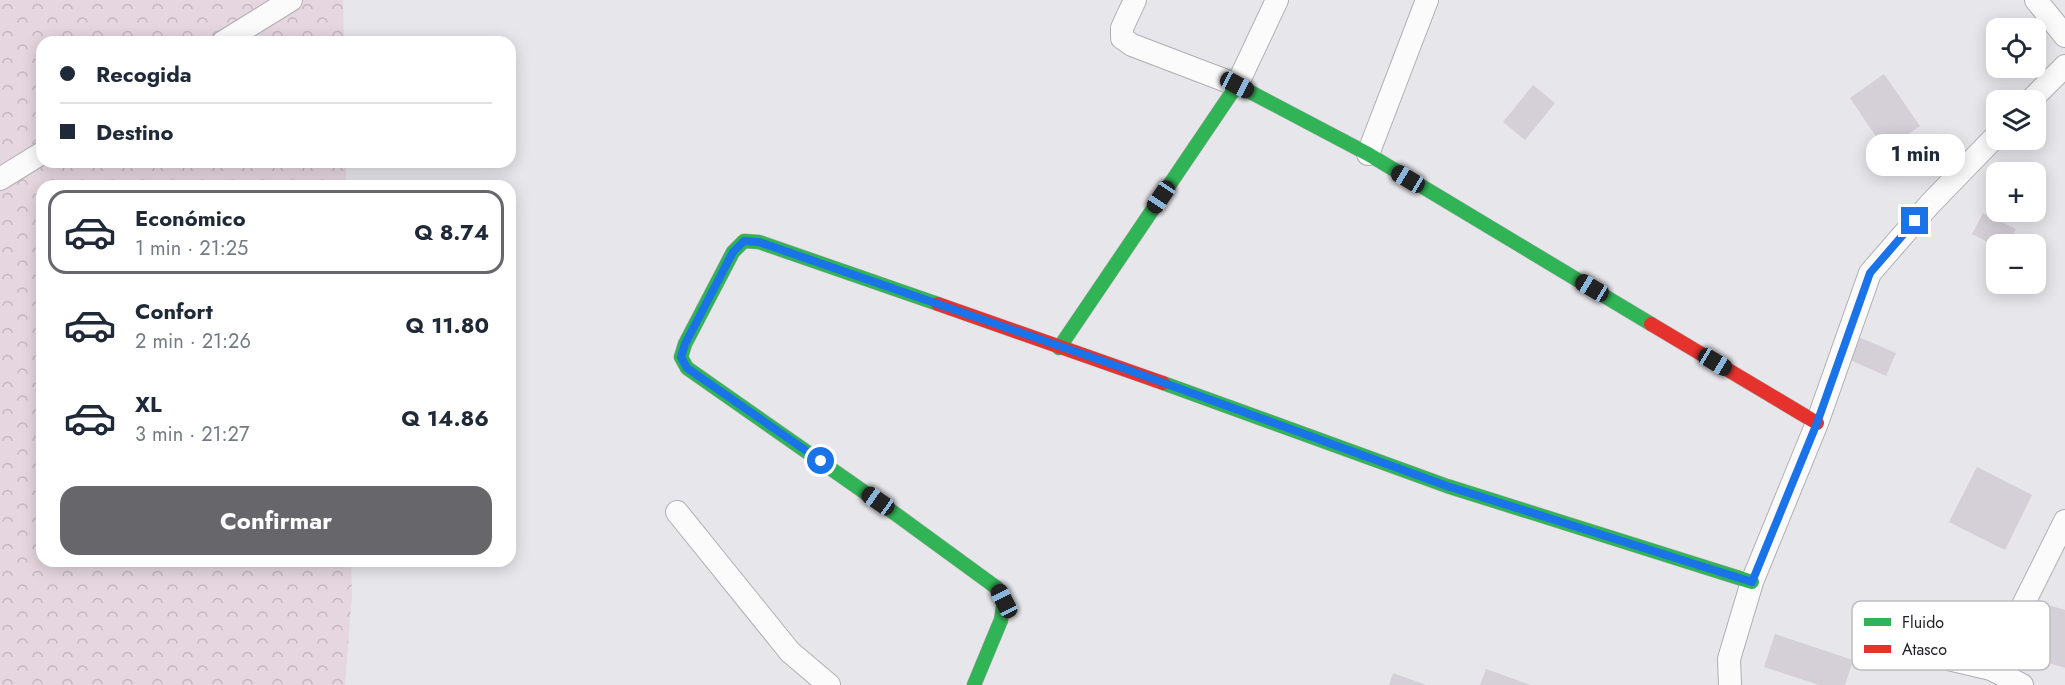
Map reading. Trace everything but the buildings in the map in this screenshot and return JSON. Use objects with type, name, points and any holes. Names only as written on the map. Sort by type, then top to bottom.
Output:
[{"type":"street","points":[[233,36],[291,0]]},
{"type":"street","points":[[1135,0],[1122,28],[1122,38],[1132,45],[1237,85],[1368,154],[1817,423]]},
{"type":"street","points":[[1059,348],[1237,85],[1277,0]]},
{"type":"street","points":[[1368,154],[1427,0]]},
{"type":"street","points":[[2036,0],[2065,36]]},
{"type":"street","points":[[2041,90],[2065,66]]},
{"type":"street","points":[[1730,685],[1729,659],[1752,582],[1817,423],[1870,273],[1930,204],[1986,146]]},
{"type":"street","points":[[0,179],[36,157]]},
{"type":"street","points":[[974,685],[1001,620],[1004,601],[997,588],[687,368],[681,357],[685,344],[733,252],[744,241],[759,242],[1059,348],[1120,367],[1447,486],[1752,582]]},
{"type":"street","points":[[677,512],[790,652],[830,685]]},
{"type":"street","points":[[2025,601],[2065,521]]},
{"type":"street","points":[[1993,670],[2022,685]]},
{"type":"green space","points":[[0,0],[343,0],[344,36],[36,36],[36,168],[346,168],[346,180],[36,180],[36,567],[351,567],[352,595],[345,685],[0,685]]},
{"type":"traffic: fast","points":[[1059,348],[1237,85],[1368,154],[1651,324]]},
{"type":"traffic: fast","points":[[938,304],[759,242],[744,241],[733,252],[685,344],[681,357],[687,368],[997,588],[1004,601],[1001,620],[974,685]]},
{"type":"traffic: fast","points":[[1163,383],[1447,486],[1752,582]]},
{"type":"traffic: jam","points":[[938,304],[1163,383]]},
{"type":"traffic: jam","points":[[1651,324],[1817,423]]},
{"type":"route","points":[[821,461],[687,368],[681,357],[685,344],[733,252],[744,241],[759,242],[1059,348],[1120,367],[1447,486],[1752,582],[1817,423],[1870,273],[1915,221]]}]
